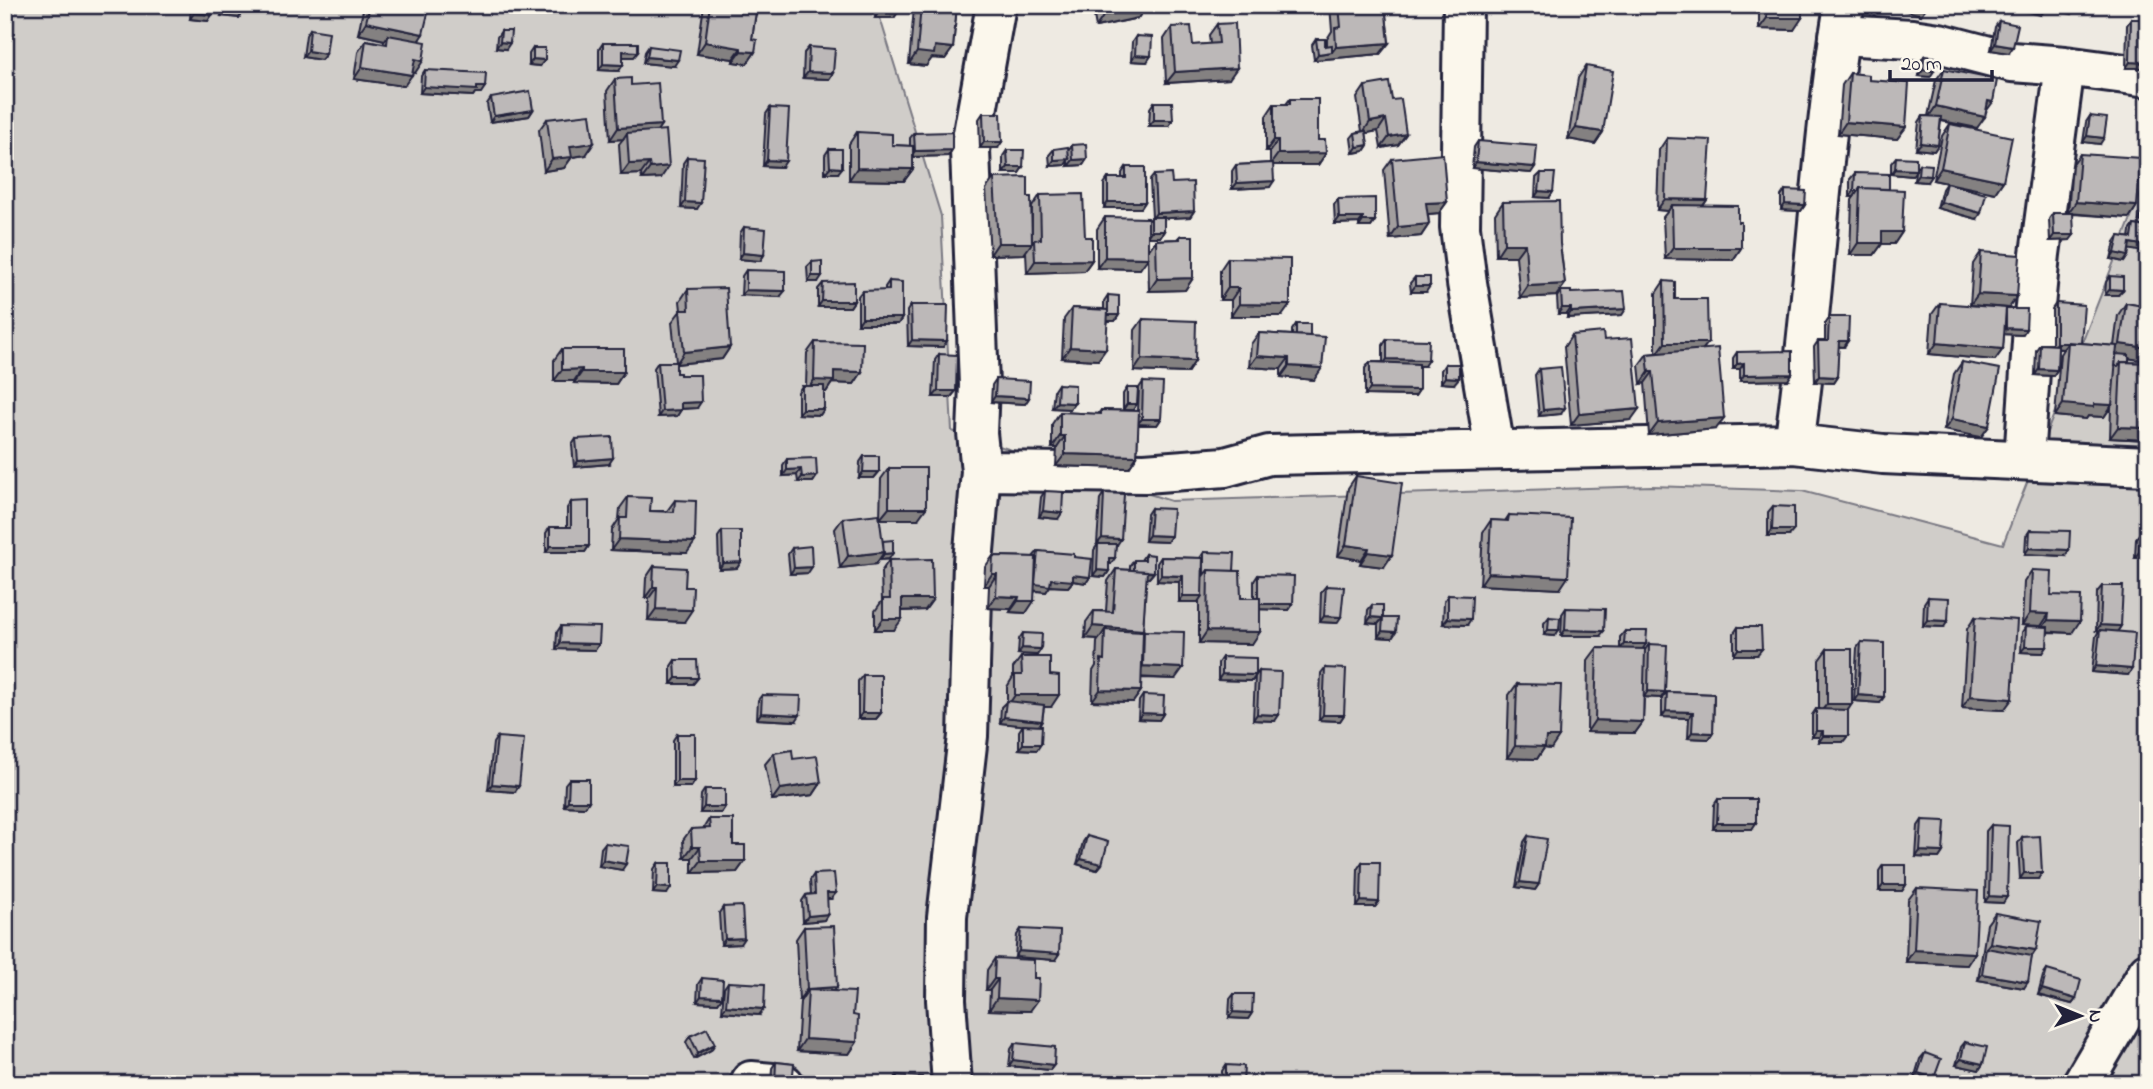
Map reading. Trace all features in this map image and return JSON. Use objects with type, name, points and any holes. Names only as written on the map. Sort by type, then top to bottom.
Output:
[{"type":"street","points":[[952,1084],[946,1000],[947,917],[968,736],[973,562],[981,471],[977,433],[979,372],[970,150],[996,5]]},
{"type":"street","points":[[1463,5],[1460,227],[1495,450]]},
{"type":"street","points":[[1794,444],[1806,360],[1813,269],[1842,20],[2012,62],[2148,77]]},
{"type":"street","points":[[2024,460],[2040,254],[2065,66]]},
{"type":"street","points":[[981,471],[1145,473],[1225,467],[1269,455],[1794,444],[1883,454],[2148,466]]},
{"type":"street","points":[[2082,1084],[2148,972]]},
{"type":"shaded area","points":[[5,5],[876,5],[941,216],[952,431],[1171,501],[1652,486],[1802,491],[2003,544],[2148,175],[2148,1084],[5,1084]]},
{"type":"building","points":[[195,5],[213,5],[212,15],[194,13]]},
{"type":"building","points":[[225,5],[244,5],[243,12],[225,10]]},
{"type":"building","points":[[370,5],[430,5],[423,34],[366,22]]},
{"type":"building","points":[[710,5],[757,5],[752,39],[757,40],[755,52],[705,42]]},
{"type":"building","points":[[879,5],[898,5],[898,12],[879,12]]},
{"type":"building","points":[[921,5],[957,5],[953,48],[935,46],[934,54],[917,52]]},
{"type":"building","points":[[1102,5],[1146,5],[1146,7],[1104,15]]},
{"type":"building","points":[[1339,5],[1385,5],[1389,43],[1336,47],[1335,28],[1341,27]]},
{"type":"building","points":[[1767,5],[1802,5],[1802,18],[1767,18]]},
{"type":"building","points":[[2131,19],[2148,19],[2148,63],[2130,62]]},
{"type":"building","points":[[1999,21],[2018,25],[2013,47],[1995,44]]},
{"type":"building","points":[[1235,23],[1237,68],[1175,72],[1172,27],[1191,26],[1193,45],[1219,43],[1217,24]]},
{"type":"building","points":[[310,29],[329,32],[326,54],[308,51]]},
{"type":"building","points":[[501,31],[511,31],[510,43],[500,42]]},
{"type":"building","points":[[388,35],[426,42],[423,61],[415,59],[412,75],[362,67],[366,40],[387,44]]},
{"type":"building","points":[[1136,36],[1152,37],[1151,56],[1135,55]]},
{"type":"building","points":[[1316,39],[1325,39],[1325,46],[1332,45],[1332,52],[1318,54]]},
{"type":"building","points":[[603,43],[638,43],[638,52],[623,51],[623,65],[603,64]]},
{"type":"building","points":[[649,46],[680,50],[678,60],[647,57]]},
{"type":"building","points":[[809,47],[835,49],[833,73],[808,72]]},
{"type":"building","points":[[533,48],[545,48],[545,60],[533,59]]},
{"type":"building","points":[[1924,56],[1935,57],[1934,71],[1923,70]]},
{"type":"building","points":[[1586,66],[1613,71],[1603,132],[1576,128]]},
{"type":"building","points":[[1944,69],[1997,80],[1993,102],[1988,101],[1985,117],[1936,106]]},
{"type":"building","points":[[425,70],[486,73],[485,87],[477,87],[477,90],[424,87]]},
{"type":"building","points":[[1850,73],[1869,75],[1869,80],[1909,83],[1906,127],[1846,122]]},
{"type":"building","points":[[631,78],[631,85],[658,83],[661,125],[618,128],[615,79]]},
{"type":"building","points":[[1389,82],[1392,100],[1401,99],[1406,134],[1389,137],[1386,119],[1370,122],[1365,86]]},
{"type":"building","points":[[530,91],[533,110],[494,116],[491,98]]},
{"type":"building","points":[[1290,99],[1318,99],[1318,140],[1325,140],[1326,153],[1278,154],[1278,140],[1274,140],[1274,104],[1290,104]]},
{"type":"building","points":[[1154,102],[1172,102],[1173,120],[1154,120]]},
{"type":"building","points":[[770,108],[789,109],[786,161],[767,160]]},
{"type":"building","points":[[983,113],[1001,113],[1002,142],[984,142]]},
{"type":"building","points":[[590,114],[594,143],[570,146],[572,157],[552,159],[547,119]]},
{"type":"building","points":[[1923,116],[1941,117],[1938,145],[1921,143]]},
{"type":"building","points":[[2090,116],[2107,118],[2104,138],[2087,136]]},
{"type":"building","points":[[1950,124],[2012,137],[2003,181],[1941,168]]},
{"type":"building","points":[[666,130],[669,166],[650,168],[649,163],[629,164],[627,133]]},
{"type":"building","points":[[1366,131],[1368,145],[1357,147],[1355,133]]},
{"type":"building","points":[[857,132],[892,134],[892,145],[913,146],[913,169],[857,168]]},
{"type":"building","points":[[952,132],[952,150],[915,151],[914,133]]},
{"type":"building","points":[[1667,138],[1711,140],[1707,200],[1665,199]]},
{"type":"building","points":[[1478,141],[1537,146],[1535,167],[1476,162]]},
{"type":"building","points":[[1086,144],[1087,159],[1073,160],[1072,145]]},
{"type":"building","points":[[1068,147],[1069,159],[1054,160],[1054,149]]},
{"type":"building","points":[[829,149],[842,149],[842,168],[830,167]]},
{"type":"building","points":[[1007,150],[1024,150],[1023,167],[1008,167]]},
{"type":"building","points":[[1443,154],[1447,202],[1426,203],[1429,224],[1398,227],[1392,159]]},
{"type":"building","points":[[2080,154],[2141,158],[2137,206],[2076,202]]},
{"type":"building","points":[[687,157],[704,158],[701,203],[685,202]]},
{"type":"building","points":[[1896,157],[1916,158],[1916,170],[1895,169]]},
{"type":"building","points":[[1273,163],[1274,181],[1237,183],[1236,165]]},
{"type":"building","points":[[1919,164],[1932,165],[1931,176],[1918,175]]},
{"type":"building","points":[[1126,167],[1145,167],[1145,202],[1108,202],[1108,178],[1126,178]]},
{"type":"building","points":[[1541,173],[1555,173],[1553,192],[1539,191]]},
{"type":"building","points":[[1855,173],[1889,174],[1889,189],[1860,188],[1854,191]]},
{"type":"building","points":[[1171,174],[1172,183],[1193,182],[1194,211],[1156,213],[1154,175]]},
{"type":"building","points":[[1028,177],[1032,243],[998,243],[994,178]]},
{"type":"building","points":[[1946,183],[1986,194],[1981,213],[1941,202]]},
{"type":"building","points":[[1860,188],[1904,190],[1902,232],[1882,232],[1882,243],[1858,243]]},
{"type":"building","points":[[1785,190],[1806,191],[1805,205],[1785,204]]},
{"type":"building","points":[[1083,194],[1085,237],[1092,237],[1092,260],[1035,261],[1034,240],[1041,239],[1040,195]]},
{"type":"building","points":[[1375,198],[1375,221],[1339,218],[1338,199]]},
{"type":"building","points":[[1559,201],[1560,244],[1565,284],[1528,286],[1525,244],[1504,244],[1503,202]]},
{"type":"building","points":[[1672,205],[1738,206],[1741,248],[1673,248]]},
{"type":"building","points":[[2053,213],[2073,213],[2074,235],[2054,235]]},
{"type":"building","points":[[1105,217],[1148,218],[1148,258],[1105,257]]},
{"type":"building","points":[[1151,217],[1164,217],[1164,231],[1151,231]]},
{"type":"building","points":[[2134,225],[2148,227],[2148,246],[2130,243],[2128,256],[2115,253],[2119,236],[2132,238]]},
{"type":"building","points":[[744,227],[766,229],[764,255],[743,253]]},
{"type":"building","points":[[1180,236],[1193,236],[1193,278],[1157,279],[1156,240],[1180,239]]},
{"type":"building","points":[[1981,252],[2020,255],[2017,296],[1978,294]]},
{"type":"building","points":[[1228,258],[1290,259],[1290,305],[1239,304],[1239,288],[1228,288]]},
{"type":"building","points":[[822,261],[822,276],[812,276],[812,262]]},
{"type":"building","points":[[746,270],[785,271],[785,291],[746,290]]},
{"type":"building","points":[[2110,276],[2123,277],[2123,290],[2110,289]]},
{"type":"building","points":[[1415,277],[1430,277],[1430,286],[1415,286]]},
{"type":"building","points":[[889,281],[902,282],[902,318],[862,318],[862,291],[889,290]]},
{"type":"building","points":[[1664,281],[1675,282],[1675,299],[1707,299],[1708,343],[1665,343]]},
{"type":"building","points":[[854,282],[854,301],[822,301],[823,283]]},
{"type":"building","points":[[726,288],[730,347],[684,352],[680,310],[689,310],[688,289]]},
{"type":"building","points":[[1561,291],[1624,291],[1626,309],[1571,312],[1571,308],[1562,308]]},
{"type":"building","points":[[1108,295],[1119,296],[1119,315],[1108,315]]},
{"type":"building","points":[[1940,303],[2006,308],[2003,349],[1937,343]]},
{"type":"building","points":[[2056,303],[2084,305],[2081,343],[2056,343]]},
{"type":"building","points":[[2126,303],[2148,307],[2148,348],[2120,344]]},
{"type":"building","points":[[911,305],[948,305],[947,341],[912,340]]},
{"type":"building","points":[[1072,308],[1108,310],[1106,349],[1070,347]]},
{"type":"building","points":[[2006,309],[2027,309],[2026,329],[2006,328]]},
{"type":"building","points":[[1829,317],[1849,317],[1848,341],[1839,341],[1837,377],[1819,376],[1818,341],[1828,341]]},
{"type":"building","points":[[1143,319],[1196,321],[1195,361],[1142,359]]},
{"type":"building","points":[[1296,324],[1310,324],[1310,336],[1296,335]]},
{"type":"building","points":[[1603,332],[1604,340],[1632,338],[1639,409],[1579,414],[1572,335]]},
{"type":"building","points":[[1259,333],[1325,337],[1322,368],[1289,366],[1289,358],[1257,356]]},
{"type":"building","points":[[1387,339],[1429,340],[1428,360],[1387,359]]},
{"type":"building","points":[[815,342],[863,343],[862,372],[834,371],[834,381],[814,380]]},
{"type":"building","points":[[2068,342],[2117,346],[2112,405],[2094,404],[2094,407],[2063,404]]},
{"type":"building","points":[[2040,344],[2058,345],[2057,370],[2039,369]]},
{"type":"building","points":[[1718,348],[1724,418],[1658,423],[1653,372],[1649,372],[1647,354]]},
{"type":"building","points":[[562,349],[624,349],[624,372],[562,370]]},
{"type":"building","points":[[1792,351],[1792,374],[1744,375],[1744,363],[1737,364],[1737,352]]},
{"type":"building","points":[[939,354],[957,355],[956,391],[938,391]]},
{"type":"building","points":[[2116,354],[2129,355],[2129,362],[2121,362],[2115,366]]},
{"type":"building","points":[[658,362],[676,362],[676,373],[680,375],[700,375],[701,402],[681,403],[681,410],[662,411]]},
{"type":"building","points":[[1370,362],[1419,364],[1419,390],[1370,389]]},
{"type":"building","points":[[1962,362],[2000,369],[1989,426],[1952,419]]},
{"type":"building","points":[[2121,362],[2148,363],[2148,428],[2118,427]]},
{"type":"building","points":[[1445,364],[1459,364],[1459,378],[1445,377]]},
{"type":"building","points":[[1561,367],[1565,408],[1543,410],[1539,369]]},
{"type":"building","points":[[996,379],[1030,381],[1029,398],[995,396]]},
{"type":"building","points":[[1143,382],[1163,383],[1161,419],[1142,419]]},
{"type":"building","points":[[1058,384],[1075,385],[1075,403],[1057,402]]},
{"type":"building","points":[[802,386],[824,386],[824,409],[802,409]]},
{"type":"building","points":[[1127,388],[1138,388],[1137,404],[1127,404]]},
{"type":"building","points":[[1101,410],[1139,411],[1137,456],[1065,454],[1065,436],[1060,436],[1060,412],[1101,414]]},
{"type":"building","points":[[612,437],[613,458],[578,461],[576,439]]},
{"type":"building","points":[[864,456],[879,456],[879,472],[863,472]]},
{"type":"building","points":[[816,458],[817,476],[802,477],[801,469],[787,470],[787,459]]},
{"type":"building","points":[[889,468],[926,468],[926,508],[889,508]]},
{"type":"building","points":[[1356,476],[1402,483],[1392,555],[1368,552],[1369,548],[1346,545]]},
{"type":"building","points":[[1045,491],[1063,492],[1062,513],[1043,511]]},
{"type":"building","points":[[1104,493],[1124,494],[1121,539],[1102,538]]},
{"type":"building","points":[[628,497],[651,498],[650,511],[674,512],[675,500],[696,501],[695,542],[619,539],[620,518],[627,518]]},
{"type":"building","points":[[589,501],[589,546],[550,546],[550,527],[571,527],[571,502]]},
{"type":"building","points":[[1773,506],[1794,507],[1794,530],[1772,530]]},
{"type":"building","points":[[1151,508],[1173,509],[1171,536],[1149,535]]},
{"type":"building","points":[[879,514],[884,552],[848,556],[843,518]]},
{"type":"building","points":[[1509,515],[1571,518],[1568,577],[1488,573],[1491,520],[1508,521]]},
{"type":"building","points":[[2030,530],[2070,531],[2069,550],[2029,548]]},
{"type":"building","points":[[722,531],[741,531],[741,562],[723,563]]},
{"type":"building","points":[[2140,533],[2148,533],[2148,552],[2139,552]]},
{"type":"building","points":[[893,540],[893,553],[884,554],[883,541]]},
{"type":"building","points":[[1098,544],[1116,544],[1115,558],[1109,558],[1109,571],[1097,570]]},
{"type":"building","points":[[811,546],[812,567],[794,568],[792,548]]},
{"type":"building","points":[[1038,551],[1074,554],[1074,557],[1092,559],[1090,577],[1073,575],[1073,581],[1051,579],[1050,586],[1035,584]]},
{"type":"building","points":[[1204,552],[1235,553],[1234,571],[1208,570],[1204,575]]},
{"type":"building","points":[[1145,554],[1154,555],[1154,572],[1134,570],[1134,560],[1145,560]]},
{"type":"building","points":[[993,556],[1036,557],[1034,601],[996,596],[997,574],[992,574]]},
{"type":"building","points":[[1161,557],[1203,558],[1202,596],[1183,596],[1183,576],[1161,575]]},
{"type":"building","points":[[932,559],[933,599],[902,599],[902,619],[883,619],[883,599],[890,599],[889,560]]},
{"type":"building","points":[[654,566],[686,568],[685,587],[693,587],[692,610],[656,609]]},
{"type":"building","points":[[1116,569],[1147,571],[1143,630],[1093,626],[1094,611],[1113,612]]},
{"type":"building","points":[[1208,570],[1240,571],[1241,598],[1260,598],[1260,632],[1207,631]]},
{"type":"building","points":[[2032,570],[2052,571],[2051,595],[2081,596],[2080,621],[2048,620],[2049,614],[2030,613]]},
{"type":"building","points":[[1258,575],[1294,576],[1293,604],[1260,604]]},
{"type":"building","points":[[1326,586],[1344,587],[1341,617],[1324,616]]},
{"type":"building","points":[[2102,586],[2123,586],[2121,626],[2100,625]]},
{"type":"building","points":[[1448,595],[1472,596],[1471,619],[1448,618]]},
{"type":"building","points":[[1928,597],[1949,598],[1948,621],[1927,620]]},
{"type":"building","points":[[1372,605],[1383,605],[1383,618],[1371,617]]},
{"type":"building","points":[[1566,608],[1605,609],[1604,631],[1565,630]]},
{"type":"building","points":[[1549,617],[1560,618],[1559,630],[1548,630]]},
{"type":"building","points":[[1975,617],[2017,620],[2012,699],[1970,696]]},
{"type":"building","points":[[1383,618],[1397,618],[1396,632],[1382,631]]},
{"type":"building","points":[[561,626],[600,627],[599,644],[560,643]]},
{"type":"building","points":[[2026,626],[2048,627],[2047,647],[2025,647]]},
{"type":"building","points":[[2145,626],[2148,626],[2148,642],[2145,642]]},
{"type":"building","points":[[1738,627],[1761,627],[1762,649],[1738,649]]},
{"type":"building","points":[[1105,630],[1143,632],[1141,691],[1100,690]]},
{"type":"building","points":[[2100,630],[2135,633],[2132,669],[2096,666]]},
{"type":"building","points":[[1144,631],[1184,632],[1183,668],[1143,666]]},
{"type":"building","points":[[1625,631],[1647,631],[1646,644],[1624,644]]},
{"type":"building","points":[[1023,633],[1042,634],[1041,649],[1022,648]]},
{"type":"building","points":[[1861,642],[1884,643],[1884,697],[1858,695]]},
{"type":"building","points":[[1649,644],[1667,645],[1665,692],[1648,691]]},
{"type":"building","points":[[1597,648],[1645,649],[1643,722],[1595,720]]},
{"type":"building","points":[[1827,649],[1852,649],[1852,704],[1827,704]]},
{"type":"building","points":[[1021,657],[1050,657],[1050,675],[1059,676],[1059,695],[1015,695],[1015,675],[1022,675]]},
{"type":"building","points":[[1222,657],[1256,658],[1256,675],[1222,674]]},
{"type":"building","points":[[675,660],[697,660],[698,678],[676,678]]},
{"type":"building","points":[[1325,668],[1346,669],[1344,715],[1323,715]]},
{"type":"building","points":[[1259,671],[1281,672],[1279,715],[1257,714]]},
{"type":"building","points":[[863,675],[881,675],[881,713],[862,713]]},
{"type":"building","points":[[1517,684],[1561,685],[1559,737],[1546,737],[1545,747],[1515,746]]},
{"type":"building","points":[[1667,692],[1714,694],[1713,733],[1692,732],[1693,712],[1666,711]]},
{"type":"building","points":[[762,695],[801,696],[800,715],[761,713]]},
{"type":"building","points":[[1143,695],[1164,696],[1163,714],[1142,713]]},
{"type":"building","points":[[1006,701],[1044,705],[1042,721],[1004,717]]},
{"type":"building","points":[[1816,709],[1848,710],[1848,736],[1823,736],[1823,731],[1816,731]]},
{"type":"building","points":[[1023,725],[1042,726],[1041,744],[1023,744]]},
{"type":"building","points":[[677,734],[695,734],[695,781],[677,781]]},
{"type":"building","points":[[497,737],[524,739],[519,786],[492,784]]},
{"type":"building","points":[[792,750],[793,759],[817,756],[821,783],[780,789],[774,753]]},
{"type":"building","points":[[569,779],[589,779],[589,801],[568,801]]},
{"type":"building","points":[[705,789],[725,789],[725,807],[704,807]]},
{"type":"building","points":[[1718,799],[1756,799],[1756,823],[1717,823]]},
{"type":"building","points":[[709,819],[733,819],[733,845],[745,845],[745,861],[701,861],[700,847],[692,847],[691,829],[710,828]]},
{"type":"building","points":[[1922,820],[1945,821],[1943,852],[1920,851]]},
{"type":"building","points":[[1991,825],[2009,826],[2007,897],[1989,896]]},
{"type":"building","points":[[1087,836],[1108,842],[1102,864],[1081,859]]},
{"type":"building","points":[[1528,836],[1547,839],[1539,884],[1520,882]]},
{"type":"building","points":[[2040,836],[2042,873],[2024,873],[2022,837]]},
{"type":"building","points":[[605,843],[629,846],[626,864],[603,860]]},
{"type":"building","points":[[1362,862],[1380,862],[1379,902],[1361,901]]},
{"type":"building","points":[[658,863],[671,863],[671,888],[657,887]]},
{"type":"building","points":[[1883,865],[1906,865],[1906,885],[1883,885]]},
{"type":"building","points":[[834,873],[836,893],[827,893],[828,914],[808,916],[806,895],[815,894],[814,874]]},
{"type":"building","points":[[1917,888],[1978,891],[1975,953],[1914,950]]},
{"type":"building","points":[[742,906],[744,938],[725,939],[723,907]]},
{"type":"building","points":[[1995,913],[2041,921],[2036,950],[1990,943]]},
{"type":"building","points":[[834,926],[837,987],[807,989],[804,927]]},
{"type":"building","points":[[1021,929],[1060,931],[1059,954],[1019,951]]},
{"type":"building","points":[[1986,948],[2032,956],[2028,982],[1982,974]]},
{"type":"building","points":[[995,958],[1034,960],[1034,978],[1039,978],[1038,1000],[997,998]]},
{"type":"building","points":[[2047,970],[2081,980],[2076,999],[2042,989]]},
{"type":"building","points":[[702,978],[723,980],[722,997],[701,996]]},
{"type":"building","points":[[728,982],[765,984],[764,1009],[726,1006]]},
{"type":"building","points":[[808,990],[855,992],[853,1015],[858,1016],[857,1042],[805,1039]]},
{"type":"building","points":[[1234,994],[1253,994],[1252,1013],[1233,1012]]},
{"type":"building","points":[[707,1028],[715,1044],[698,1053],[690,1036]]},
{"type":"building","points":[[1965,1042],[1987,1047],[1983,1064],[1961,1059]]},
{"type":"building","points":[[1015,1043],[1055,1047],[1054,1065],[1013,1060]]},
{"type":"building","points":[[1925,1053],[1941,1059],[1934,1078],[1918,1073]]},
{"type":"building","points":[[776,1062],[794,1064],[792,1084],[775,1084]]},
{"type":"building","points":[[1226,1065],[1244,1066],[1243,1084],[1226,1084]]},
{"type":"building","points":[[897,1075],[922,1077],[921,1084],[896,1084]]},
{"type":"building","points":[[1709,1079],[1730,1081],[1730,1084],[1709,1084]]}]
